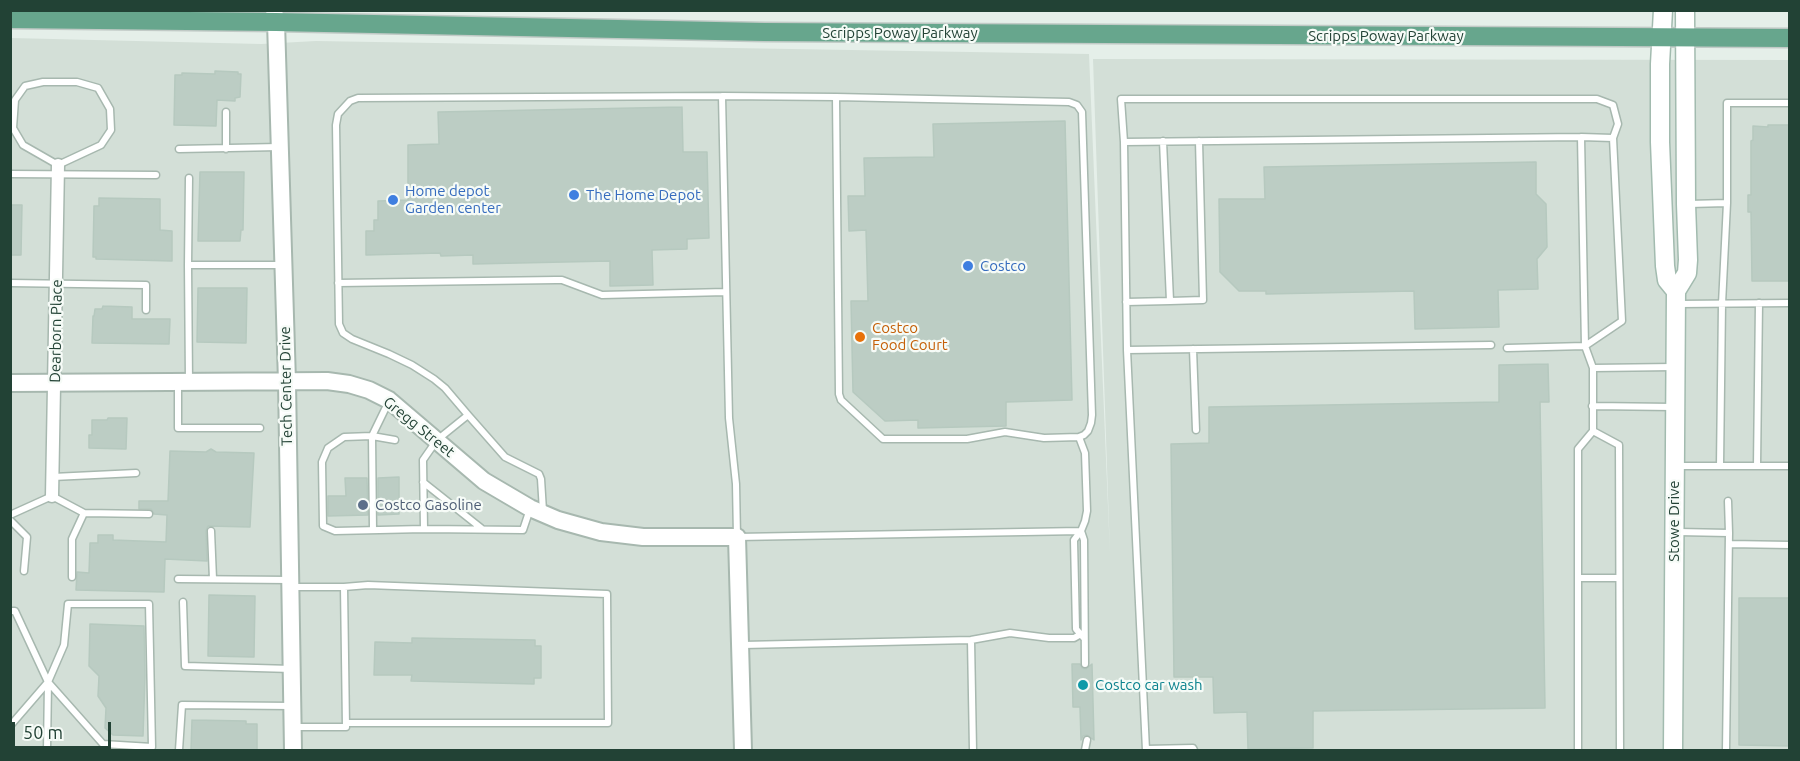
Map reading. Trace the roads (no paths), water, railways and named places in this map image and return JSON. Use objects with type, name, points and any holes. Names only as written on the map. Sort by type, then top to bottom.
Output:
[{"type":"main road","name":"Stowe Drive","points":[[1663,10],[1660,133],[1665,266],[1667,280],[1676,298]]},
{"type":"main road","name":"Stowe Drive","points":[[1673,750],[1676,298],[1688,273],[1685,10]]},
{"type":"main road","name":"Scripps Poway Parkway","points":[[10,19],[275,16],[764,32],[1790,38]]},
{"type":"street","name":"Tech Center Drive","points":[[275,16],[287,381],[293,750]]},
{"type":"street","name":"Dearborn Place","points":[[52,496],[58,170]]},
{"type":"street","name":"Gregg Street","points":[[10,383],[327,381],[349,384],[369,390],[389,400],[484,481],[536,511],[558,520],[619,535],[737,537]]},
{"type":"street","points":[[737,537],[743,750]]},
{"type":"lane","points":[[43,82],[77,82],[98,88],[110,109],[111,130],[101,145],[58,170],[23,145],[14,128],[15,100],[25,86],[43,82]]},
{"type":"lane","points":[[722,96],[729,418],[736,484],[737,537],[1081,531]]},
{"type":"lane","points":[[395,440],[372,436],[344,437],[328,448],[322,462],[323,526],[335,531],[482,528],[523,530],[536,511],[541,480],[539,474],[505,457],[445,388],[434,379],[412,365],[352,339],[343,333],[339,324],[336,125],[338,114],[350,101],[358,98],[836,97],[1069,102],[1077,105],[1082,112],[1092,415],[1088,431],[1084,435],[1044,438],[1005,432],[967,439],[883,440],[841,400],[839,394],[836,97]]},
{"type":"lane","points":[[1194,750],[1193,748],[1146,750],[1127,350],[1124,142],[1121,99],[1597,99],[1613,105],[1618,124],[1613,138],[1622,321],[1585,346],[1507,348]]},
{"type":"lane","points":[[1720,466],[1722,304],[1727,203],[1727,103],[1790,103]]},
{"type":"lane","points":[[226,112],[226,148]]},
{"type":"lane","points":[[1578,750],[1578,449],[1593,431],[1593,368],[1585,346],[1581,137]]},
{"type":"lane","points":[[1124,142],[1613,138]]},
{"type":"lane","points":[[1162,141],[1170,301]]},
{"type":"lane","points":[[1126,302],[1203,300],[1199,141]]},
{"type":"lane","points":[[179,149],[280,147]]},
{"type":"lane","points":[[10,174],[58,170],[156,175]]},
{"type":"lane","points":[[189,178],[183,382],[178,428],[260,428]]},
{"type":"lane","points":[[1686,204],[1727,203]]},
{"type":"lane","points":[[188,265],[283,265]]},
{"type":"lane","points":[[338,283],[562,280],[602,295],[726,292]]},
{"type":"lane","points":[[10,284],[146,285],[146,310]]},
{"type":"lane","points":[[1676,298],[1722,304],[1790,303]]},
{"type":"lane","points":[[1757,466],[1759,303]]},
{"type":"lane","points":[[1127,350],[1491,345]]},
{"type":"lane","points":[[1193,349],[1196,430]]},
{"type":"lane","points":[[1593,368],[1675,367]]},
{"type":"lane","points":[[373,530],[372,436],[389,400]]},
{"type":"lane","points":[[1592,406],[1675,407]]},
{"type":"lane","points":[[424,529],[423,460],[436,440],[468,415]]},
{"type":"lane","points":[[1593,431],[1619,445],[1620,750]]},
{"type":"lane","points":[[1079,437],[1084,453],[1087,511],[1081,531],[1084,540],[1085,664]]},
{"type":"lane","points":[[1675,466],[1790,466]]},
{"type":"lane","points":[[53,477],[136,473]]},
{"type":"lane","points":[[423,482],[482,528]]},
{"type":"lane","points":[[24,571],[27,537],[10,518],[52,496],[84,513],[149,514]]},
{"type":"lane","points":[[1726,750],[1728,501]]},
{"type":"lane","points":[[72,577],[72,538],[84,513]]},
{"type":"lane","points":[[211,531],[213,579]]},
{"type":"lane","points":[[1674,532],[1729,533]]},
{"type":"lane","points":[[1729,544],[1790,545]]},
{"type":"lane","points":[[1578,578],[1619,578]]},
{"type":"lane","points":[[178,579],[344,587],[368,585],[607,594],[608,723],[346,723]]},
{"type":"lane","points":[[293,727],[346,727],[344,587]]},
{"type":"lane","points":[[183,602],[185,666],[292,669]]},
{"type":"lane","points":[[10,611],[15,611],[48,682],[103,744],[152,747],[149,604],[68,604],[64,645],[48,682],[10,726]]},
{"type":"lane","points":[[739,645],[971,640],[1010,633],[1049,638],[1083,636]]},
{"type":"lane","points":[[971,640],[973,750]]},
{"type":"lane","points":[[47,750],[48,682]]},
{"type":"lane","points":[[179,750],[182,705],[292,706]]},
{"type":"lane","points":[[1085,750],[1087,740]]},
{"type":"place","name":"The Home Depot","points":[[574,195]]},
{"type":"place","name":"Home depot Garden center","points":[[393,200]]},
{"type":"place","name":"Costco","points":[[968,266]]},
{"type":"place","name":"Costco Food Court","points":[[860,337]]},
{"type":"place","name":"Costco Gasoline","points":[[363,505]]},
{"type":"place","name":"Costco car wash","points":[[1083,685]]}]
